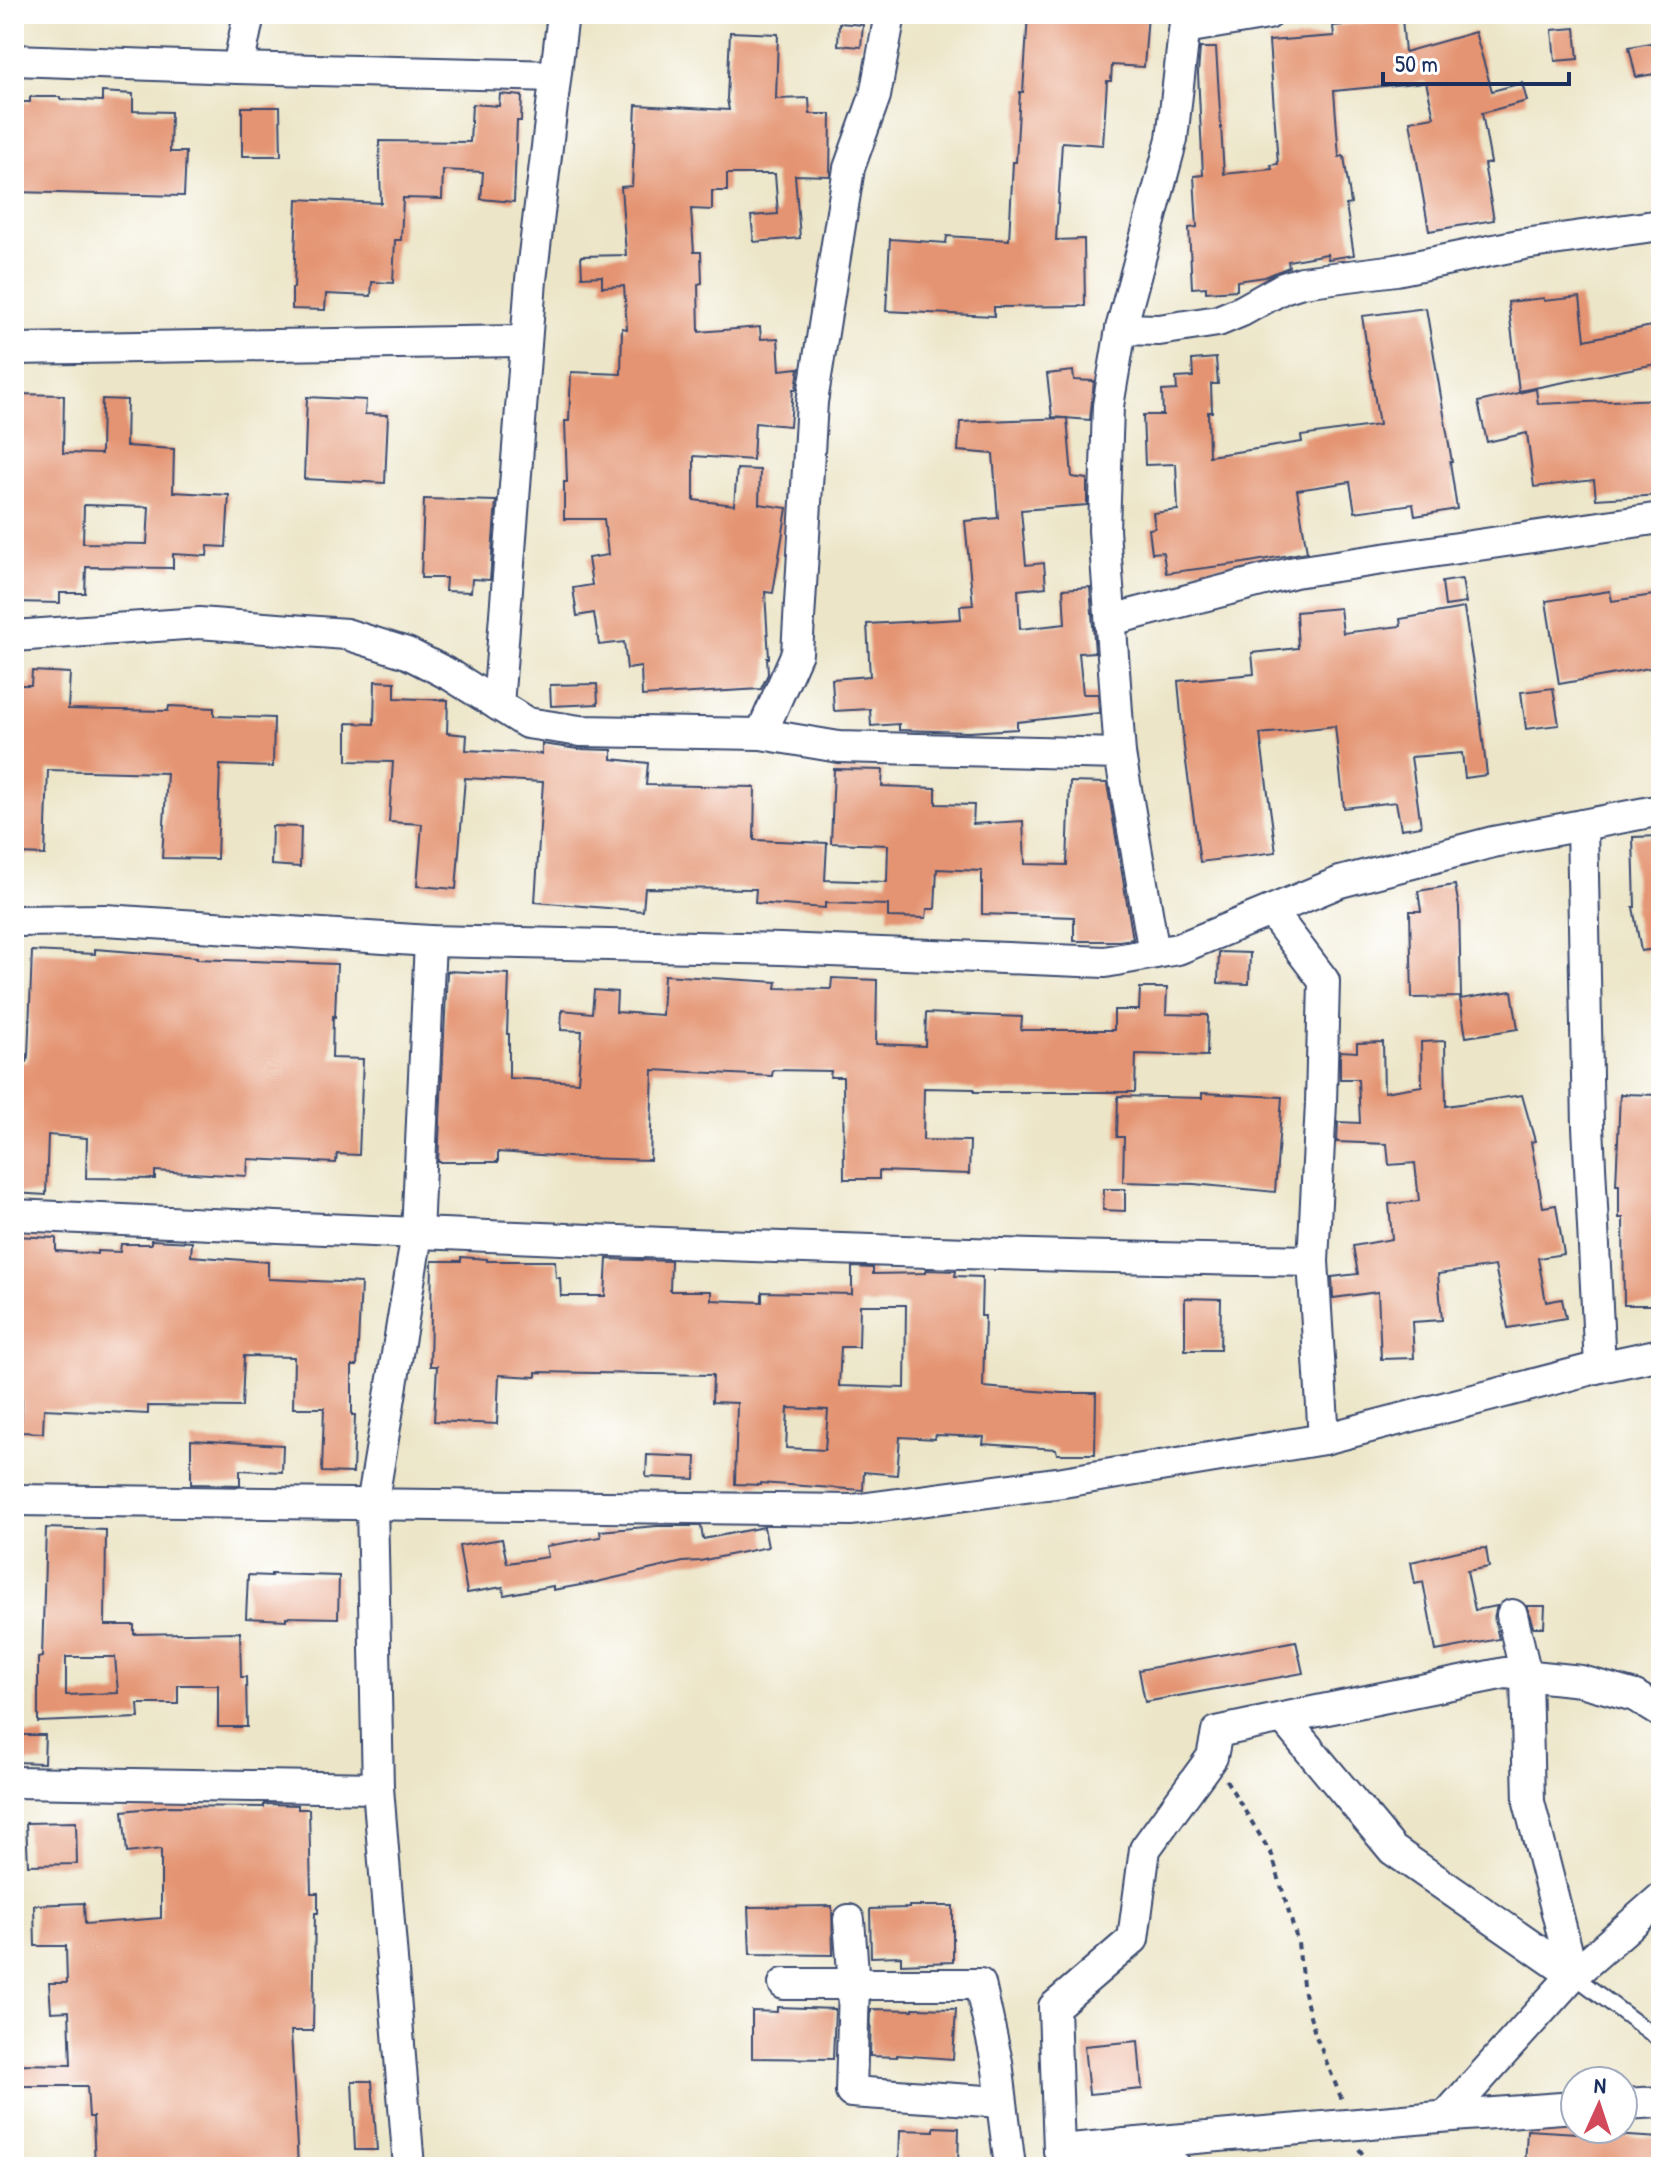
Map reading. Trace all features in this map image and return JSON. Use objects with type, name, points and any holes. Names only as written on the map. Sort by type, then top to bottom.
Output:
[{"type":"street","points":[[238,68],[249,14]]},
{"type":"street","points":[[498,705],[531,280],[563,14]]},
{"type":"street","points":[[761,734],[797,653],[812,402],[849,168],[875,96],[890,14]]},
{"type":"street","points":[[1154,953],[1120,754],[1104,530],[1108,406],[1121,329],[1172,139],[1185,21],[1268,14]]},
{"type":"street","points":[[14,60],[555,76]]},
{"type":"street","points":[[1121,329],[1159,330],[1218,321],[1283,288],[1302,282],[1396,270],[1524,244],[1661,225]]},
{"type":"street","points":[[14,349],[526,341]]},
{"type":"street","points":[[1111,620],[1295,572],[1661,518]]},
{"type":"street","points":[[14,636],[199,623],[346,634],[407,653],[452,676],[527,723],[580,731],[761,734],[839,747],[1120,754]]},
{"type":"street","points":[[14,921],[105,920],[430,941],[781,949],[1105,962],[1178,949],[1340,882],[1493,842],[1661,810]]},
{"type":"street","points":[[1582,825],[1588,1126],[1600,1367]]},
{"type":"street","points":[[1271,911],[1324,981],[1313,1261],[1324,1439]]},
{"type":"street","points":[[409,2167],[378,1788],[372,1505],[417,1234],[430,941]]},
{"type":"street","points":[[14,1215],[417,1234],[1102,1258],[1313,1261]]},
{"type":"street","points":[[14,1500],[852,1510],[1063,1482],[1324,1439],[1661,1354]]},
{"type":"street","points":[[1512,1615],[1526,1675],[1529,1802],[1573,1975]]},
{"type":"street","points":[[1059,2150],[1054,2007],[1133,1939],[1145,1849],[1212,1757],[1217,1732],[1505,1673],[1581,1681],[1635,1696],[1661,1712]]},
{"type":"street","points":[[1283,1718],[1393,1850],[1573,1975]]},
{"type":"street","points":[[14,1782],[378,1788]]},
{"type":"street","points":[[1446,2116],[1573,1975],[1661,1898]]},
{"type":"street","points":[[849,1920],[854,1985],[851,2092],[1001,2102]]},
{"type":"street","points":[[784,1984],[980,1984],[997,2062],[1010,2167]]},
{"type":"street","points":[[1639,2103],[1661,2102]]},
{"type":"street","points":[[1059,2150],[1559,2108]]},
{"type":"street","points":[[1126,2144],[1176,2167]]},
{"type":"street","points":[[1059,2150],[1086,2167]]},
{"type":"lane","points":[[1573,1975],[1661,2041]]},
{"type":"path","points":[[1212,1757],[1272,1855],[1298,1943],[1304,1993],[1315,2034],[1360,2151],[1372,2167]]},
{"type":"building","points":[[1028,14],[1148,14],[1144,67],[1112,65],[1111,81],[1107,81],[1103,145],[1062,142],[1056,240],[1084,239],[1085,306],[994,307],[994,316],[886,311],[890,239],[946,243],[947,236],[1009,240],[1013,162],[1016,162]]},
{"type":"building","points":[[1402,19],[1405,52],[1475,32],[1492,91],[1522,83],[1527,101],[1482,113],[1491,163],[1484,164],[1494,220],[1429,231],[1410,121],[1434,117],[1426,82],[1334,91],[1339,157],[1344,156],[1351,204],[1346,205],[1354,255],[1328,259],[1327,254],[1288,261],[1289,267],[1265,277],[1237,281],[1237,290],[1206,292],[1206,287],[1192,288],[1189,228],[1197,227],[1194,176],[1203,175],[1198,73],[1200,48],[1216,48],[1224,174],[1272,169],[1271,165],[1278,164],[1269,41],[1334,36],[1333,26]]},
{"type":"building","points":[[839,23],[863,25],[861,47],[838,45]]},
{"type":"building","points":[[1575,28],[1578,59],[1555,61],[1552,30]]},
{"type":"building","points":[[730,32],[778,34],[776,99],[809,98],[810,114],[831,114],[830,176],[795,175],[800,238],[754,242],[751,216],[778,214],[775,174],[727,174],[727,191],[712,191],[712,210],[691,209],[694,252],[701,252],[699,332],[760,327],[761,339],[778,338],[780,370],[799,368],[796,389],[793,389],[790,426],[755,423],[753,460],[694,456],[694,500],[734,505],[737,469],[760,470],[759,504],[787,508],[773,593],[765,592],[768,674],[761,689],[642,696],[641,667],[627,669],[624,642],[599,645],[594,613],[577,616],[573,588],[592,585],[588,558],[608,555],[604,519],[564,519],[564,482],[567,482],[565,421],[569,421],[571,372],[621,374],[622,328],[627,329],[624,286],[602,287],[602,276],[582,277],[581,256],[626,255],[621,187],[632,186],[636,105],[729,110]]},
{"type":"building","points":[[1661,41],[1661,73],[1636,77],[1629,47]]},
{"type":"building","points":[[102,92],[133,94],[133,111],[171,112],[170,152],[186,152],[184,196],[14,192],[14,102],[30,102],[30,97],[102,101]]},
{"type":"building","points":[[500,94],[522,96],[521,121],[517,121],[514,202],[481,199],[483,172],[443,170],[442,199],[403,198],[401,240],[395,240],[393,283],[372,282],[371,296],[326,294],[325,310],[292,309],[297,199],[381,203],[379,141],[470,142],[472,104],[499,106]]},
{"type":"building","points":[[242,107],[280,107],[281,156],[242,156]]},
{"type":"building","points":[[1580,297],[1585,340],[1661,324],[1661,363],[1519,391],[1508,302]]},
{"type":"building","points":[[1426,308],[1457,509],[1415,516],[1413,504],[1355,512],[1350,482],[1297,490],[1307,552],[1166,573],[1163,552],[1152,553],[1149,529],[1155,528],[1153,513],[1178,510],[1176,464],[1145,465],[1143,415],[1163,415],[1162,391],[1177,390],[1176,378],[1193,377],[1192,360],[1216,358],[1218,384],[1211,384],[1212,412],[1208,412],[1209,456],[1302,442],[1301,436],[1379,425],[1362,316]]},
{"type":"building","points":[[1073,371],[1074,380],[1094,381],[1090,420],[1052,417],[1047,374]]},
{"type":"building","points":[[1536,389],[1538,404],[1661,399],[1661,495],[1596,499],[1594,480],[1534,487],[1527,433],[1487,442],[1478,402]]},
{"type":"building","points":[[14,394],[64,395],[63,453],[101,454],[102,399],[127,400],[126,446],[174,449],[173,492],[229,495],[226,547],[208,546],[207,556],[173,554],[173,568],[86,567],[85,593],[60,593],[60,603],[14,602]],"holes":[[[84,505],[149,507],[147,544],[83,543]]]},
{"type":"building","points":[[307,397],[366,400],[365,414],[388,415],[385,483],[304,479]]},
{"type":"building","points":[[1067,418],[1072,477],[1087,479],[1087,505],[1021,510],[1026,565],[1044,563],[1046,587],[1018,590],[1020,629],[1065,624],[1063,589],[1090,587],[1095,652],[1079,653],[1083,694],[1098,694],[1099,713],[1017,722],[1017,729],[969,732],[899,730],[899,724],[871,726],[870,709],[834,711],[832,679],[870,676],[867,624],[961,619],[960,606],[973,605],[965,521],[998,518],[993,454],[958,451],[960,422]]},
{"type":"building","points":[[424,499],[496,501],[490,580],[472,579],[471,592],[445,591],[446,578],[421,578]]},
{"type":"building","points":[[1462,579],[1466,603],[1445,606],[1442,582]]},
{"type":"building","points":[[1610,591],[1612,601],[1661,594],[1661,666],[1559,684],[1546,601]]},
{"type":"building","points":[[1340,608],[1343,633],[1401,626],[1400,619],[1464,608],[1487,775],[1465,778],[1462,753],[1411,757],[1421,826],[1401,829],[1396,802],[1344,808],[1335,726],[1260,734],[1276,852],[1200,862],[1178,681],[1254,674],[1252,653],[1298,648],[1296,612]]},
{"type":"building","points":[[32,671],[70,673],[68,709],[168,711],[169,706],[214,708],[214,716],[274,718],[273,767],[220,765],[217,859],[162,858],[167,773],[48,770],[45,855],[18,854],[19,842],[14,842],[14,685],[31,685]]},
{"type":"building","points":[[375,681],[395,682],[395,698],[448,700],[447,733],[467,735],[466,750],[542,754],[542,744],[612,750],[612,759],[648,763],[646,785],[755,787],[754,840],[827,843],[825,880],[887,882],[888,845],[831,843],[834,769],[883,770],[882,786],[936,788],[936,804],[974,805],[973,824],[1023,821],[1025,864],[1067,865],[1070,782],[1107,783],[1133,939],[1074,941],[1074,917],[982,914],[982,871],[937,869],[935,909],[927,909],[926,918],[888,917],[888,905],[825,903],[825,908],[755,903],[756,889],[645,888],[643,911],[535,902],[543,782],[465,778],[456,889],[417,886],[422,824],[389,822],[393,762],[347,761],[347,723],[374,724]]},
{"type":"building","points":[[597,684],[598,704],[551,706],[550,685]]},
{"type":"building","points":[[1553,688],[1559,725],[1526,729],[1521,692]]},
{"type":"building","points":[[272,826],[301,827],[300,867],[271,865]]},
{"type":"building","points":[[1661,836],[1661,948],[1641,951],[1633,907],[1633,837]]},
{"type":"building","points":[[1455,885],[1459,907],[1461,997],[1412,998],[1410,911],[1421,911],[1418,891]]},
{"type":"building","points":[[95,949],[197,959],[337,964],[332,1058],[363,1059],[359,1155],[337,1154],[336,1163],[248,1159],[247,1176],[155,1171],[155,1179],[86,1178],[87,1138],[48,1135],[46,1195],[14,1193],[14,1062],[27,1062],[28,1056],[32,951],[95,954]]},
{"type":"building","points":[[1219,952],[1250,953],[1249,984],[1218,983]]},
{"type":"building","points":[[447,971],[509,974],[509,1078],[578,1082],[582,1031],[561,1030],[562,1010],[592,1013],[594,990],[617,992],[616,1012],[662,1015],[664,975],[777,982],[776,988],[831,989],[832,978],[877,980],[876,1044],[925,1046],[926,1013],[1022,1017],[1021,1030],[1114,1030],[1114,1010],[1139,1010],[1140,988],[1167,988],[1166,1014],[1208,1015],[1207,1056],[1136,1054],[1135,1092],[974,1092],[974,1089],[924,1088],[923,1140],[970,1141],[969,1174],[879,1171],[879,1179],[844,1179],[843,1077],[830,1077],[831,1071],[773,1070],[772,1076],[653,1070],[650,1160],[498,1152],[498,1162],[438,1162]]},
{"type":"building","points":[[1512,991],[1518,1029],[1466,1037],[1460,999]]},
{"type":"building","points":[[1445,1041],[1446,1106],[1522,1095],[1535,1141],[1531,1142],[1543,1207],[1556,1205],[1564,1254],[1538,1258],[1546,1302],[1562,1299],[1566,1318],[1508,1328],[1495,1266],[1438,1274],[1442,1320],[1412,1322],[1414,1358],[1381,1359],[1378,1292],[1333,1298],[1332,1277],[1358,1274],[1353,1246],[1392,1239],[1389,1204],[1419,1201],[1415,1163],[1389,1165],[1387,1144],[1337,1142],[1338,1122],[1360,1123],[1358,1079],[1340,1079],[1340,1051],[1357,1052],[1357,1043],[1383,1042],[1384,1092],[1422,1086],[1421,1042]]},
{"type":"building","points":[[1202,1093],[1282,1097],[1275,1192],[1194,1184],[1123,1182],[1124,1137],[1117,1137],[1118,1096],[1202,1098]]},
{"type":"building","points":[[1620,1094],[1661,1095],[1661,1290],[1655,1290],[1656,1305],[1624,1305],[1623,1218],[1619,1218],[1619,1185],[1616,1185]]},
{"type":"building","points":[[1104,1189],[1125,1189],[1125,1211],[1103,1210]]},
{"type":"building","points":[[14,1236],[56,1238],[56,1251],[97,1254],[97,1251],[120,1252],[121,1244],[151,1244],[151,1240],[192,1242],[191,1256],[268,1262],[268,1279],[361,1283],[357,1366],[352,1366],[352,1415],[355,1415],[353,1473],[322,1472],[324,1408],[293,1408],[294,1357],[244,1356],[242,1407],[148,1406],[148,1414],[44,1409],[43,1433],[21,1432],[22,1348],[14,1345]]},
{"type":"building","points":[[461,1257],[487,1261],[555,1261],[561,1296],[605,1296],[607,1259],[671,1261],[670,1291],[711,1291],[711,1300],[762,1302],[762,1292],[852,1294],[852,1267],[873,1268],[873,1274],[926,1273],[926,1270],[956,1271],[955,1276],[982,1277],[981,1316],[985,1316],[983,1387],[1096,1393],[1095,1454],[1057,1454],[1056,1449],[983,1444],[984,1437],[900,1437],[897,1475],[864,1472],[863,1490],[735,1484],[737,1403],[712,1402],[713,1375],[536,1372],[536,1377],[499,1375],[497,1424],[434,1421],[437,1366],[430,1366],[432,1261],[461,1261]],"holes":[[[860,1305],[906,1305],[905,1388],[839,1386],[841,1347],[859,1347]],[[788,1408],[828,1410],[825,1450],[786,1448]]]},
{"type":"building","points":[[1185,1298],[1221,1299],[1220,1350],[1185,1350]]},
{"type":"building","points":[[191,1440],[283,1445],[282,1472],[240,1470],[240,1485],[191,1484]]},
{"type":"building","points":[[647,1455],[696,1457],[695,1479],[646,1477]]},
{"type":"building","points":[[701,1526],[703,1539],[764,1527],[768,1547],[553,1590],[553,1586],[504,1595],[503,1587],[467,1593],[459,1546],[502,1539],[507,1563],[548,1557],[546,1546],[601,1537],[600,1531]]},
{"type":"building","points":[[46,1528],[106,1530],[105,1625],[134,1625],[134,1634],[240,1632],[241,1677],[246,1677],[247,1727],[218,1727],[218,1685],[178,1685],[178,1704],[138,1704],[139,1718],[38,1722],[38,1658],[42,1657]],"holes":[[[66,1657],[115,1657],[118,1693],[66,1695]]]},
{"type":"building","points":[[1486,1548],[1489,1567],[1467,1571],[1475,1610],[1497,1606],[1494,1618],[1499,1639],[1436,1651],[1423,1582],[1415,1584],[1411,1562]]},
{"type":"building","points":[[248,1575],[339,1576],[338,1618],[246,1618]]},
{"type":"building","points":[[1527,1606],[1545,1606],[1544,1627],[1533,1627]]},
{"type":"building","points":[[1296,1641],[1303,1673],[1145,1702],[1139,1670]]},
{"type":"building","points":[[14,1735],[45,1735],[44,1763],[14,1762]]},
{"type":"building","points":[[264,1804],[298,1805],[298,1809],[309,1809],[311,1893],[318,1893],[313,2031],[291,2031],[298,2167],[222,2167],[222,2163],[95,2167],[93,2117],[89,2117],[87,2086],[16,2086],[17,2064],[71,2065],[69,2011],[51,2012],[49,1983],[67,1983],[66,1946],[35,1946],[34,1905],[84,1903],[85,1924],[161,1918],[161,1849],[127,1853],[123,1811],[169,1806],[264,1807]]},
{"type":"building","points":[[76,1822],[77,1864],[28,1865],[26,1823]]},
{"type":"building","points":[[832,1906],[833,1955],[750,1954],[748,1907]]},
{"type":"building","points":[[953,1906],[953,1962],[901,1964],[901,1956],[871,1957],[870,1909]]},
{"type":"building","points":[[777,2007],[835,2009],[833,2059],[752,2058],[752,2011],[777,2012]]},
{"type":"building","points":[[871,2009],[956,2009],[953,2059],[870,2056]]},
{"type":"building","points":[[1138,2041],[1142,2089],[1089,2094],[1084,2046]]},
{"type":"building","points":[[352,2081],[372,2081],[377,2150],[355,2150]]},
{"type":"building","points":[[934,2127],[959,2128],[958,2167],[899,2167],[900,2130],[934,2131]]},
{"type":"building","points":[[1527,2130],[1559,2132],[1559,2145],[1639,2145],[1639,2137],[1661,2138],[1661,2167],[1525,2167]]}]
